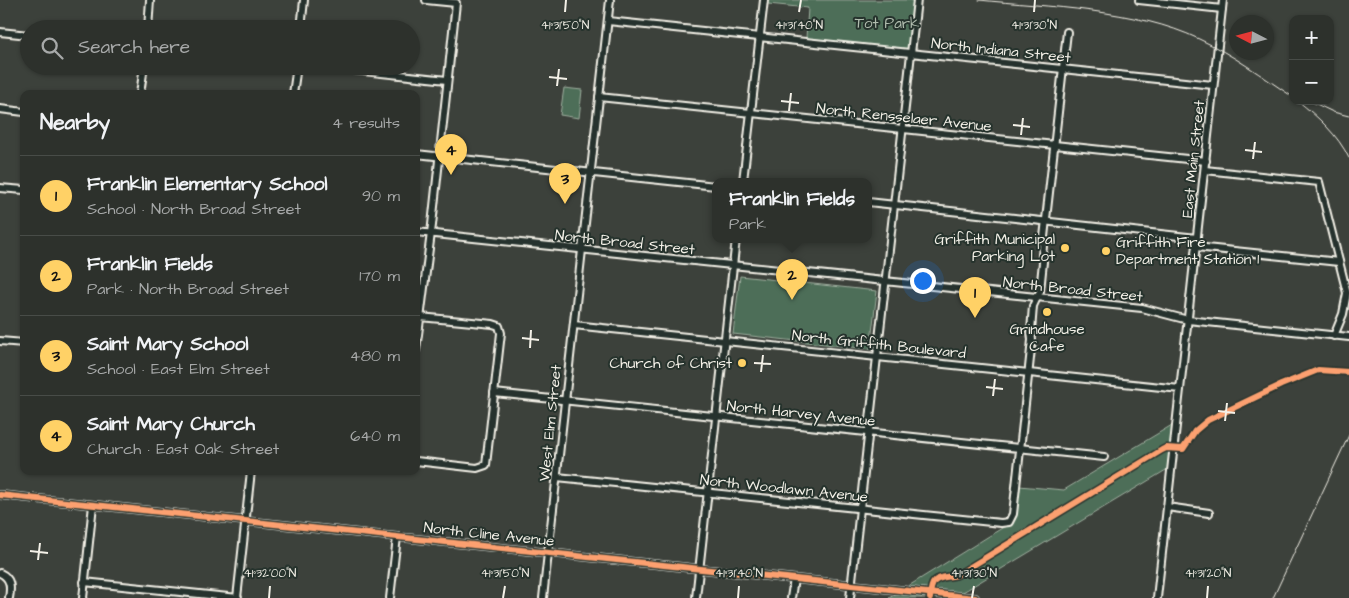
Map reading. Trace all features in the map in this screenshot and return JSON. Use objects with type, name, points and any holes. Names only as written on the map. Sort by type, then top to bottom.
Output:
[{"type":"street","points":[[149,20],[150,0]]},
{"type":"street","points":[[302,20],[304,0]]},
{"type":"street","points":[[420,461],[477,468],[486,465],[501,333],[499,326],[420,317],[440,157],[456,3],[426,0]]},
{"type":"street","name":"West Elm Street","points":[[544,598],[610,0]]},
{"type":"street","points":[[743,178],[764,0]]},
{"type":"street","points":[[850,598],[917,0]]},
{"type":"street","points":[[1139,0],[1222,9]]},
{"type":"street","name":"East Main Street","points":[[1157,598],[1223,0]]},
{"type":"street","name":"North Indiana Street","points":[[608,21],[1214,85]]},
{"type":"street","points":[[0,32],[20,34]]},
{"type":"street","points":[[1020,448],[1034,306],[1040,292],[1045,221],[1067,32]]},
{"type":"street","points":[[141,90],[143,75]]},
{"type":"street","points":[[293,90],[295,75]]},
{"type":"street","points":[[400,75],[447,80]]},
{"type":"street","name":"North Rensselaer Avenue","points":[[599,97],[1206,161]]},
{"type":"street","points":[[0,109],[20,112]]},
{"type":"street","points":[[420,154],[712,186]]},
{"type":"street","points":[[1205,170],[1319,182],[1347,294],[1343,314],[1334,336]]},
{"type":"street","points":[[0,188],[20,190]]},
{"type":"street","points":[[872,202],[1197,238]]},
{"type":"street","name":"North Broad Street","points":[[420,233],[1142,308],[1188,320],[1349,337]]},
{"type":"street","points":[[696,598],[736,243]]},
{"type":"street","points":[[1196,247],[1339,262]]},
{"type":"street","name":"North Griffith Boulevard","points":[[574,324],[1180,389]]},
{"type":"street","points":[[0,341],[20,344]]},
{"type":"street","name":"North Harvey Avenue","points":[[494,394],[1104,457]]},
{"type":"street","name":"North Woodlawn Avenue","points":[[557,477],[1001,524],[1009,522],[1013,514],[1020,448]]},
{"type":"street","points":[[84,582],[238,598],[252,475]]},
{"type":"street","name":"North Cline Avenue","points":[[0,495],[975,598]]},
{"type":"street","points":[[83,598],[93,505]]},
{"type":"street","points":[[1167,507],[1209,513]]},
{"type":"street","points":[[390,598],[397,538]]},
{"type":"street","points":[[0,573],[5,575],[9,581],[9,598]]},
{"type":"street","points":[[791,598],[794,579]]},
{"type":"green space","name":"Tot Park","points":[[768,0],[913,0],[908,49],[806,38],[808,8],[768,4]]},
{"type":"green space","points":[[564,88],[582,90],[579,118],[560,115]]},
{"type":"green space","points":[[740,276],[877,291],[870,349],[733,334]]},
{"type":"green space","points":[[1177,422],[1171,467],[953,598],[889,598],[1015,520],[1019,486],[1064,490]]},
{"type":"railway","points":[[979,0],[1091,11],[1148,21],[1199,39],[1247,66],[1289,94]]},
{"type":"railway","points":[[1303,105],[1327,127],[1349,158]]},
{"type":"railway","points":[[1318,105],[1333,112],[1349,116]]},
{"type":"railway","points":[[1273,598],[1349,435]]},
{"type":"cycle path","points":[[930,598],[932,586],[936,580],[957,575],[1162,450],[1166,448],[1183,449],[1195,431],[1208,420],[1281,385],[1318,370],[1349,372]]},
{"type":"cycle path","points":[[0,495],[975,598]]},
{"type":"place","name":"Saint Mary Church","points":[[451,175]]},
{"type":"place","name":"Saint Mary School","points":[[565,204]]},
{"type":"place","name":"Griffith Municipal Parking Lot","points":[[1065,248]]},
{"type":"place","name":"Griffith Fire Department Station 1","points":[[1106,251]]},
{"type":"place","name":"Franklin Fields","points":[[792,300]]},
{"type":"place","name":"Grindhouse Cafe","points":[[1047,312]]},
{"type":"place","name":"Franklin Elementary School","points":[[975,318]]},
{"type":"place","name":"Church of Christ","points":[[742,363]]}]
